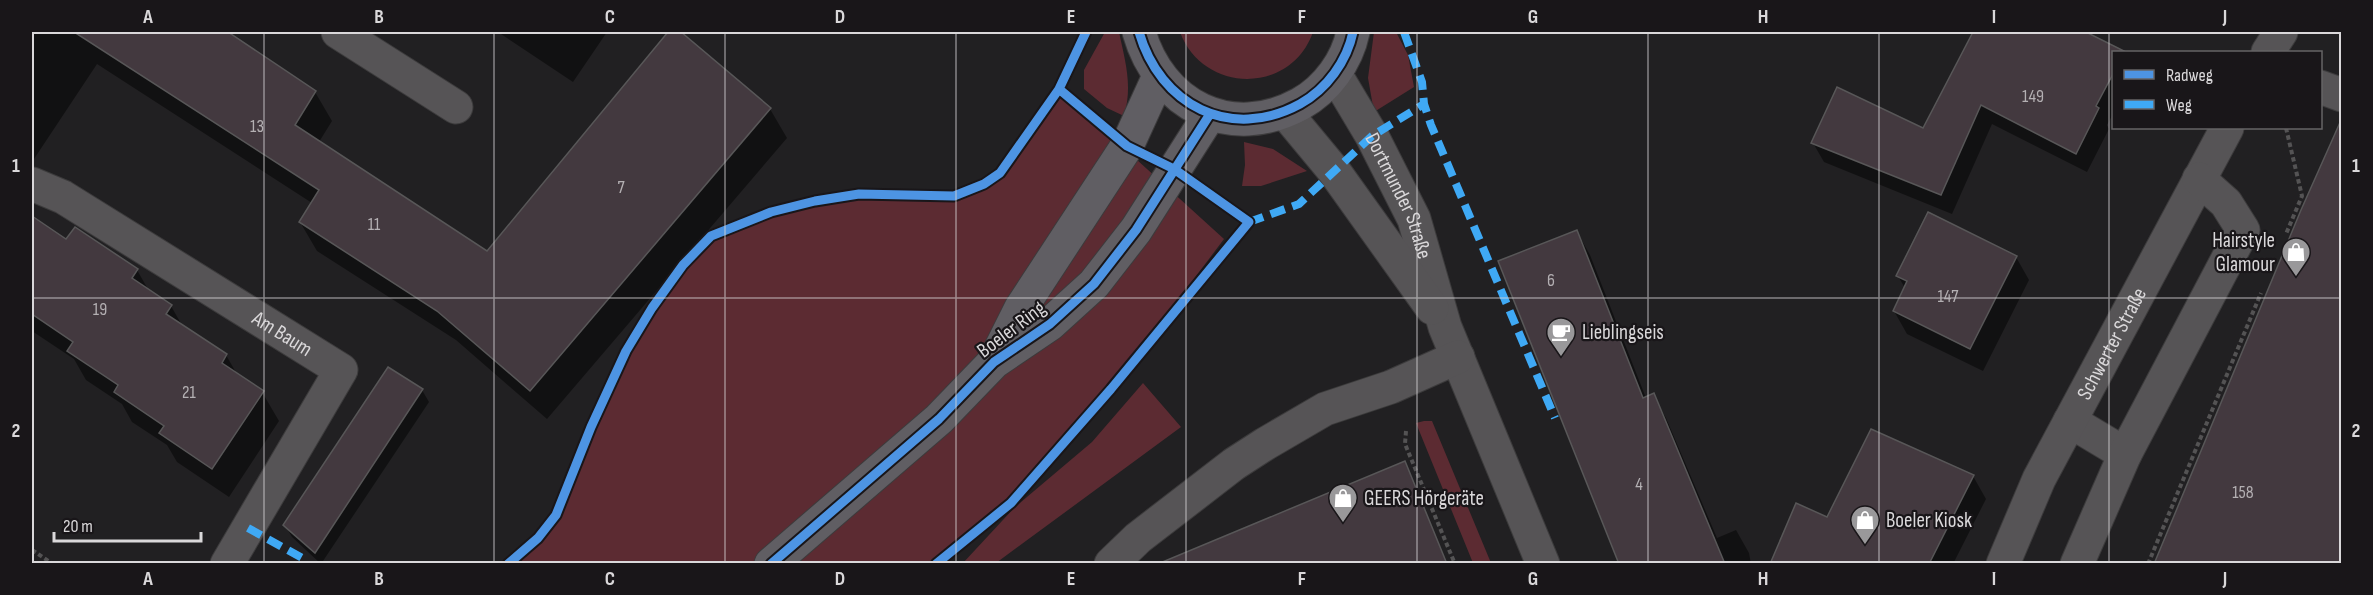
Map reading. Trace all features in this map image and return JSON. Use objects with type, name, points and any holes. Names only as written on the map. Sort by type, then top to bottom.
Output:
[{"type":"main road","points":[[1139,32],[1145,53],[1158,76],[1181,99],[1210,114],[1242,120],[1264,118],[1285,112],[1313,97],[1335,74],[1353,32]]},
{"type":"main road","name":"Boeler Ring","points":[[994,362],[1021,308],[1127,146],[1158,76]]},
{"type":"main road","name":"Boeler Ring","points":[[771,564],[939,419],[994,362],[1050,324],[1094,284],[1136,230],[1210,114]]},
{"type":"street","points":[[338,32],[456,107]]},
{"type":"street","points":[[2269,51],[2281,32]]},
{"type":"street","name":"Dortmunder Straße","points":[[1335,74],[1372,136],[1414,219],[1445,327],[1543,564]]},
{"type":"street","points":[[2322,88],[2342,95]]},
{"type":"street","name":"Dortmunder Straße","points":[[1285,112],[1335,171],[1445,327]]},
{"type":"street","name":"Schwerter Straße","points":[[2003,564],[2039,479],[2226,129]]},
{"type":"street","points":[[2077,564],[2125,454],[2243,230],[2226,203],[2199,179]]},
{"type":"street","name":"Am Baum","points":[[32,184],[63,197],[340,370],[227,564]]},
{"type":"street","points":[[1111,564],[1138,538],[1234,464],[1265,444],[1325,409],[1391,387],[1458,357]]},
{"type":"street","points":[[2070,422],[2125,454]]},
{"type":"path","points":[[2283,240],[2302,196],[2286,129]]},
{"type":"path","points":[[2148,564],[2265,284]]},
{"type":"path","points":[[1406,431],[1406,444],[1455,564]]},
{"type":"path","points":[[32,550],[53,564]]},
{"type":"shaded area","points":[[1105,32],[1119,32],[1128,83],[1124,116],[1107,108],[1084,89],[1084,70]]},
{"type":"shaded area","points":[[1180,32],[1313,32],[1302,53],[1286,67],[1267,76],[1247,79],[1226,76],[1207,67],[1191,52]]},
{"type":"shaded area","points":[[1374,32],[1396,32],[1408,55],[1414,87],[1374,112],[1368,78]]},
{"type":"shaded area","points":[[1059,89],[1224,239],[1111,389],[1011,503],[936,563],[508,564],[536,541],[548,525],[563,499],[591,427],[613,379],[642,324],[675,272],[711,236],[724,228],[761,215],[843,196],[895,193],[954,196],[969,192],[1000,173]]},
{"type":"shaded area","points":[[1244,142],[1273,149],[1307,171],[1261,186],[1242,186],[1245,165]]},
{"type":"shaded area","points":[[1143,383],[1181,427],[996,563],[963,563],[1015,507],[1092,442]]},
{"type":"shaded area","points":[[1432,421],[1491,563],[1473,563],[1416,423]]},
{"type":"building","points":[[74,32],[228,32],[316,91],[295,125],[487,251],[668,32],[681,32],[771,108],[530,391],[437,311],[299,222],[319,190]]},
{"type":"building","points":[[1973,32],[2086,32],[2124,51],[2112,51],[2112,76],[2096,106],[2099,108],[2076,154],[1981,105],[1941,195],[1811,143],[1837,87],[1923,128]]},
{"type":"building","points":[[2342,118],[2342,564],[2154,564],[2301,210]]},
{"type":"building","points":[[1928,212],[2017,256],[1970,349],[1893,311],[1907,281],[1896,276]]},
{"type":"building","points":[[32,216],[66,239],[75,227],[138,269],[132,278],[172,305],[166,314],[227,354],[222,363],[264,391],[212,469],[159,433],[164,426],[114,392],[118,385],[67,351],[73,342],[32,314]]},
{"type":"building","points":[[1577,230],[1643,398],[1654,393],[1725,564],[1619,564],[1498,261]]},
{"type":"building","points":[[388,367],[423,389],[315,553],[283,525]]},
{"type":"building","points":[[1871,429],[1974,475],[1929,564],[1770,564],[1796,503],[1827,517]]},
{"type":"building","points":[[1405,461],[1447,564],[1160,564],[1160,563]]},
{"type":"marked path","points":[[1404,32],[1422,82],[1424,104],[1431,125],[1555,418]]},
{"type":"marked path","points":[[1249,222],[1299,204],[1372,136],[1424,104]]},
{"type":"marked path","points":[[248,528],[304,559],[304,564]]},
{"type":"cycle path","points":[[508,564],[538,538],[556,515],[591,427],[626,351],[652,308],[683,265],[711,236],[771,212],[815,201],[859,194],[954,196],[984,184],[1000,173],[1059,89],[1086,32]]},
{"type":"cycle path","points":[[1139,32],[1149,58],[1163,79],[1181,97],[1201,110],[1224,117],[1248,119],[1274,115],[1310,98],[1341,64],[1353,32]]},
{"type":"cycle path","points":[[936,564],[1011,503],[1111,389],[1249,222],[1174,169],[1127,146],[1059,89]]},
{"type":"cycle path","points":[[771,564],[939,419],[994,362],[1050,324],[1094,284],[1136,230],[1210,114]]},
{"type":"place","name":"Hairstyle Glamour","points":[[2296,278]]},
{"type":"place","name":"Lieblingseis","points":[[1561,358]]},
{"type":"place","name":"GEERS Hörgeräte","points":[[1343,524]]},
{"type":"place","name":"Boeler Kiosk","points":[[1865,546]]}]
